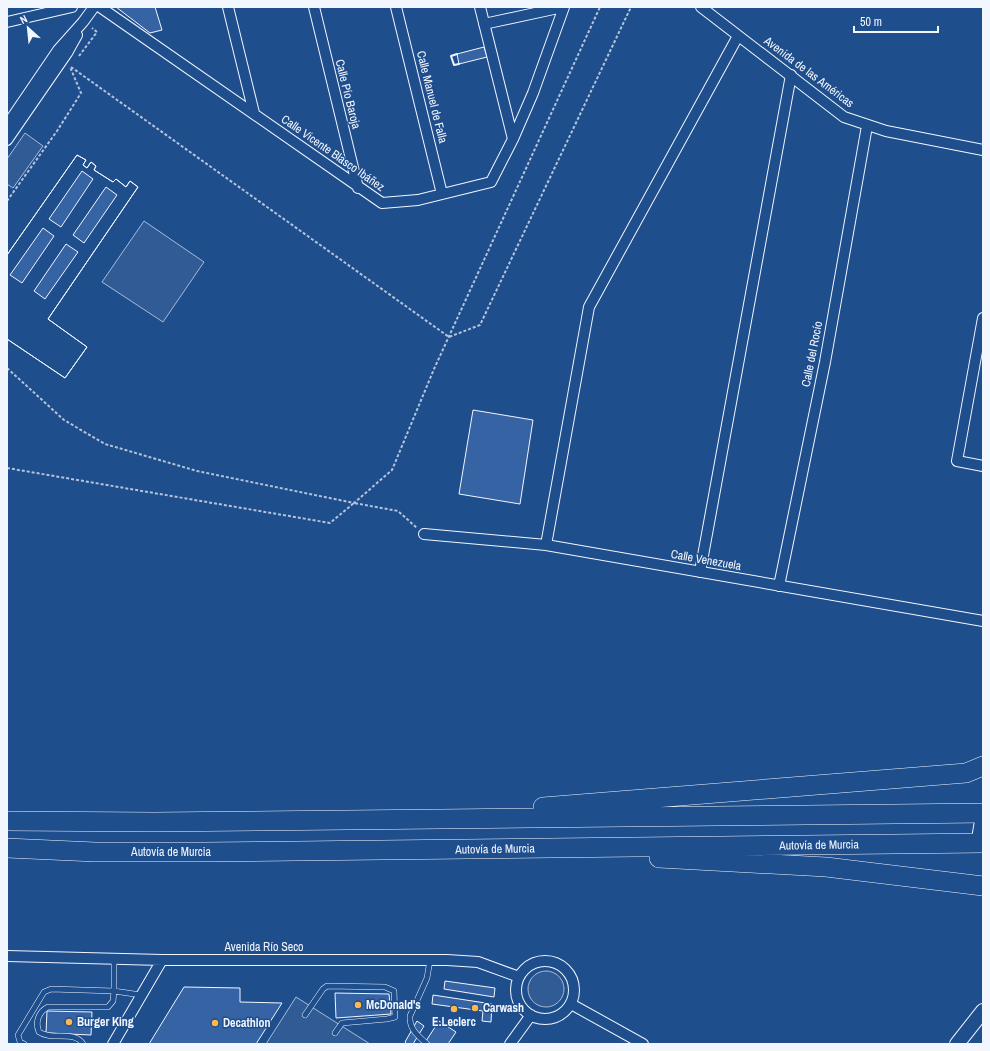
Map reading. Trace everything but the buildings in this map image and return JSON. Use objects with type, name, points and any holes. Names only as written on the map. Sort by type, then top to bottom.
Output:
[{"type":"highway","points":[[388,820],[966,773],[983,766]]},
{"type":"highway","points":[[7,821],[105,823],[963,813],[983,814]]},
{"type":"highway","name":"Autovía de Murcia","points":[[7,848],[118,852],[983,842]]},
{"type":"highway","points":[[470,849],[826,867],[983,886]]},
{"type":"street","points":[[7,22],[72,7]]},
{"type":"street","points":[[7,125],[58,50],[94,7]]},
{"type":"street","name":"Calle Vicente Blasco Ibáñez","points":[[100,7],[254,113],[358,188],[382,203],[418,200],[491,182],[513,139],[533,93],[563,7]]},
{"type":"street","points":[[228,7],[254,113]]},
{"type":"street","name":"Calle Pío Baroja","points":[[314,7],[358,188]]},
{"type":"street","name":"Calle Manuel de Falla","points":[[396,7],[442,194]]},
{"type":"street","points":[[480,7],[513,139]]},
{"type":"street","points":[[484,24],[563,7]]},
{"type":"street","name":"Avenida de las Américas","points":[[701,7],[844,116],[886,132],[983,150]]},
{"type":"street","points":[[7,140],[68,53],[83,22]]},
{"type":"street","points":[[546,545],[589,307],[738,36]]},
{"type":"street","points":[[700,572],[791,75]]},
{"type":"street","name":"Calle del Rocío","points":[[779,586],[825,362],[867,126]]},
{"type":"street","points":[[983,318],[957,461],[983,466]]},
{"type":"street","name":"Calle Venezuela","points":[[424,534],[546,545],[983,621]]},
{"type":"street","points":[[983,814],[980,833],[983,842]]},
{"type":"street","name":"Avenida Río Seco","points":[[7,956],[162,960],[430,960],[478,962],[519,977]]},
{"type":"street","points":[[113,1044],[162,960]]},
{"type":"street","points":[[550,960],[567,969],[574,982],[575,996],[571,1004],[565,1012],[549,1019],[540,1019],[531,1015],[521,1007],[518,1002],[516,989],[519,977],[524,969],[536,962],[550,960]]},
{"type":"street","points":[[571,1004],[643,1044]]},
{"type":"street","points":[[957,1044],[983,1011]]},
{"type":"street","points":[[510,1044],[531,1015]]},
{"type":"lane","points":[[84,1044],[74,1037],[51,1036],[39,1032],[37,1027],[38,1018],[42,1009],[48,1007],[108,1007],[113,1001],[114,959]]},
{"type":"lane","points":[[427,1044],[416,1034],[410,1021],[410,1016],[427,978],[430,960]]},
{"type":"lane","points":[[305,1015],[323,989],[327,986],[385,986],[394,991],[395,1017],[342,1024],[335,1033]]},
{"type":"lane","points":[[24,1044],[20,1042],[18,1035],[44,992],[51,989],[114,990],[142,995]]},
{"type":"path","points":[[7,468],[330,523],[392,470],[434,370],[600,7]]},
{"type":"path","points":[[449,337],[480,325],[631,7]]},
{"type":"path","points":[[70,67],[98,32],[83,22]]},
{"type":"path","points":[[70,67],[449,337]]},
{"type":"path","points":[[7,201],[57,132],[81,92],[70,67]]},
{"type":"path","points":[[7,368],[64,420],[105,444],[198,471],[398,511],[424,534]]},
{"type":"shaded area","points":[[25,133],[43,146],[13,188],[7,184],[7,159]]},
{"type":"shaded area","points":[[144,221],[204,262],[163,322],[102,282]]},
{"type":"shaded area","points":[[550,971],[559,976],[563,982],[563,996],[559,1002],[550,1007],[542,1007],[533,1002],[529,996],[528,985],[533,976],[539,972]]},
{"type":"shaded area","points":[[296,997],[370,1044],[266,1044]]},
{"type":"wall","points":[[457,54],[451,56],[454,65],[459,64]]},
{"type":"place","name":"McDonald's","points":[[358,1005]]},
{"type":"place","name":"Carwash","points":[[475,1008]]},
{"type":"place","name":"E.Leclerc","points":[[454,1009]]},
{"type":"place","name":"Burger King","points":[[69,1022]]},
{"type":"place","name":"Decathlon","points":[[215,1023]]}]
